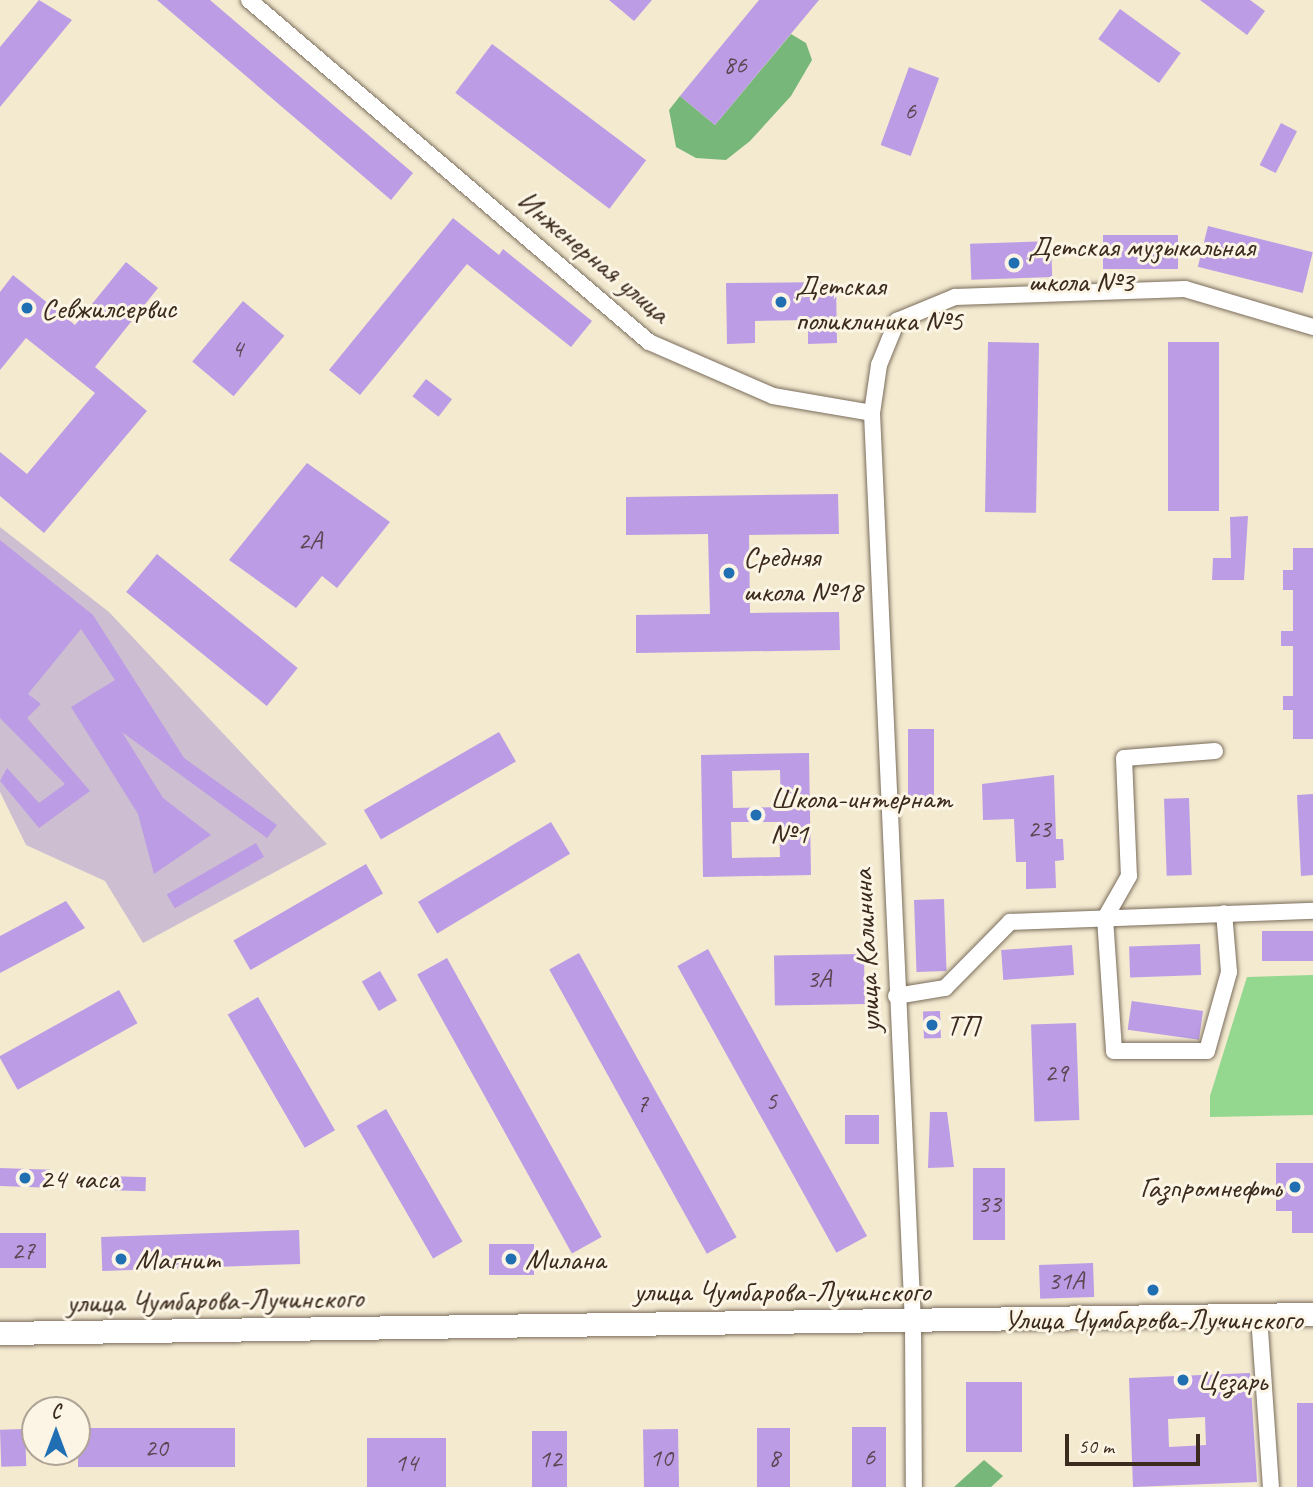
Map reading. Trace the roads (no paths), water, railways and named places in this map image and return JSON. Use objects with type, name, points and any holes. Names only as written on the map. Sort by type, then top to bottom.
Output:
[{"type":"street","name":"Инженерная улица","points":[[248,0],[649,342],[773,396],[872,413]]},
{"type":"street","points":[[872,413],[879,365],[897,321],[955,297],[1185,289],[1313,327]]},
{"type":"street","name":"улица Калинина","points":[[872,413],[896,996],[913,1322],[914,1487]]},
{"type":"street","points":[[1215,751],[1124,758],[1129,876],[1105,918],[1114,1051],[1207,1051],[1229,972],[1224,913]]},
{"type":"street","points":[[896,996],[945,988],[1010,922],[1313,911]]},
{"type":"street","name":"улица Чумбарова-Лучинского","points":[[0,1333],[913,1322],[1313,1314]]},
{"type":"street","points":[[1259,1316],[1270,1487]]},
{"type":"place","name":"Детская музыкальная школа №3","points":[[1014,263]]},
{"type":"place","name":"Детская поликлиника №5","points":[[781,302]]},
{"type":"place","name":"Севжилсервис","points":[[27,308]]},
{"type":"place","name":"Средняя школа №18","points":[[729,573]]},
{"type":"place","name":"Школа-интернат №1","points":[[756,815]]},
{"type":"place","name":"ТП","points":[[932,1025]]},
{"type":"place","name":"24 часа","points":[[25,1178]]},
{"type":"place","name":"Газпромнефть","points":[[1295,1187]]},
{"type":"place","name":"Магнит","points":[[121,1259]]},
{"type":"place","name":"Милана","points":[[511,1259]]},
{"type":"place","name":"Улица Чумбарова-Лучинского","points":[[1153,1290]]},
{"type":"place","name":"Цезарь","points":[[1183,1380]]}]
